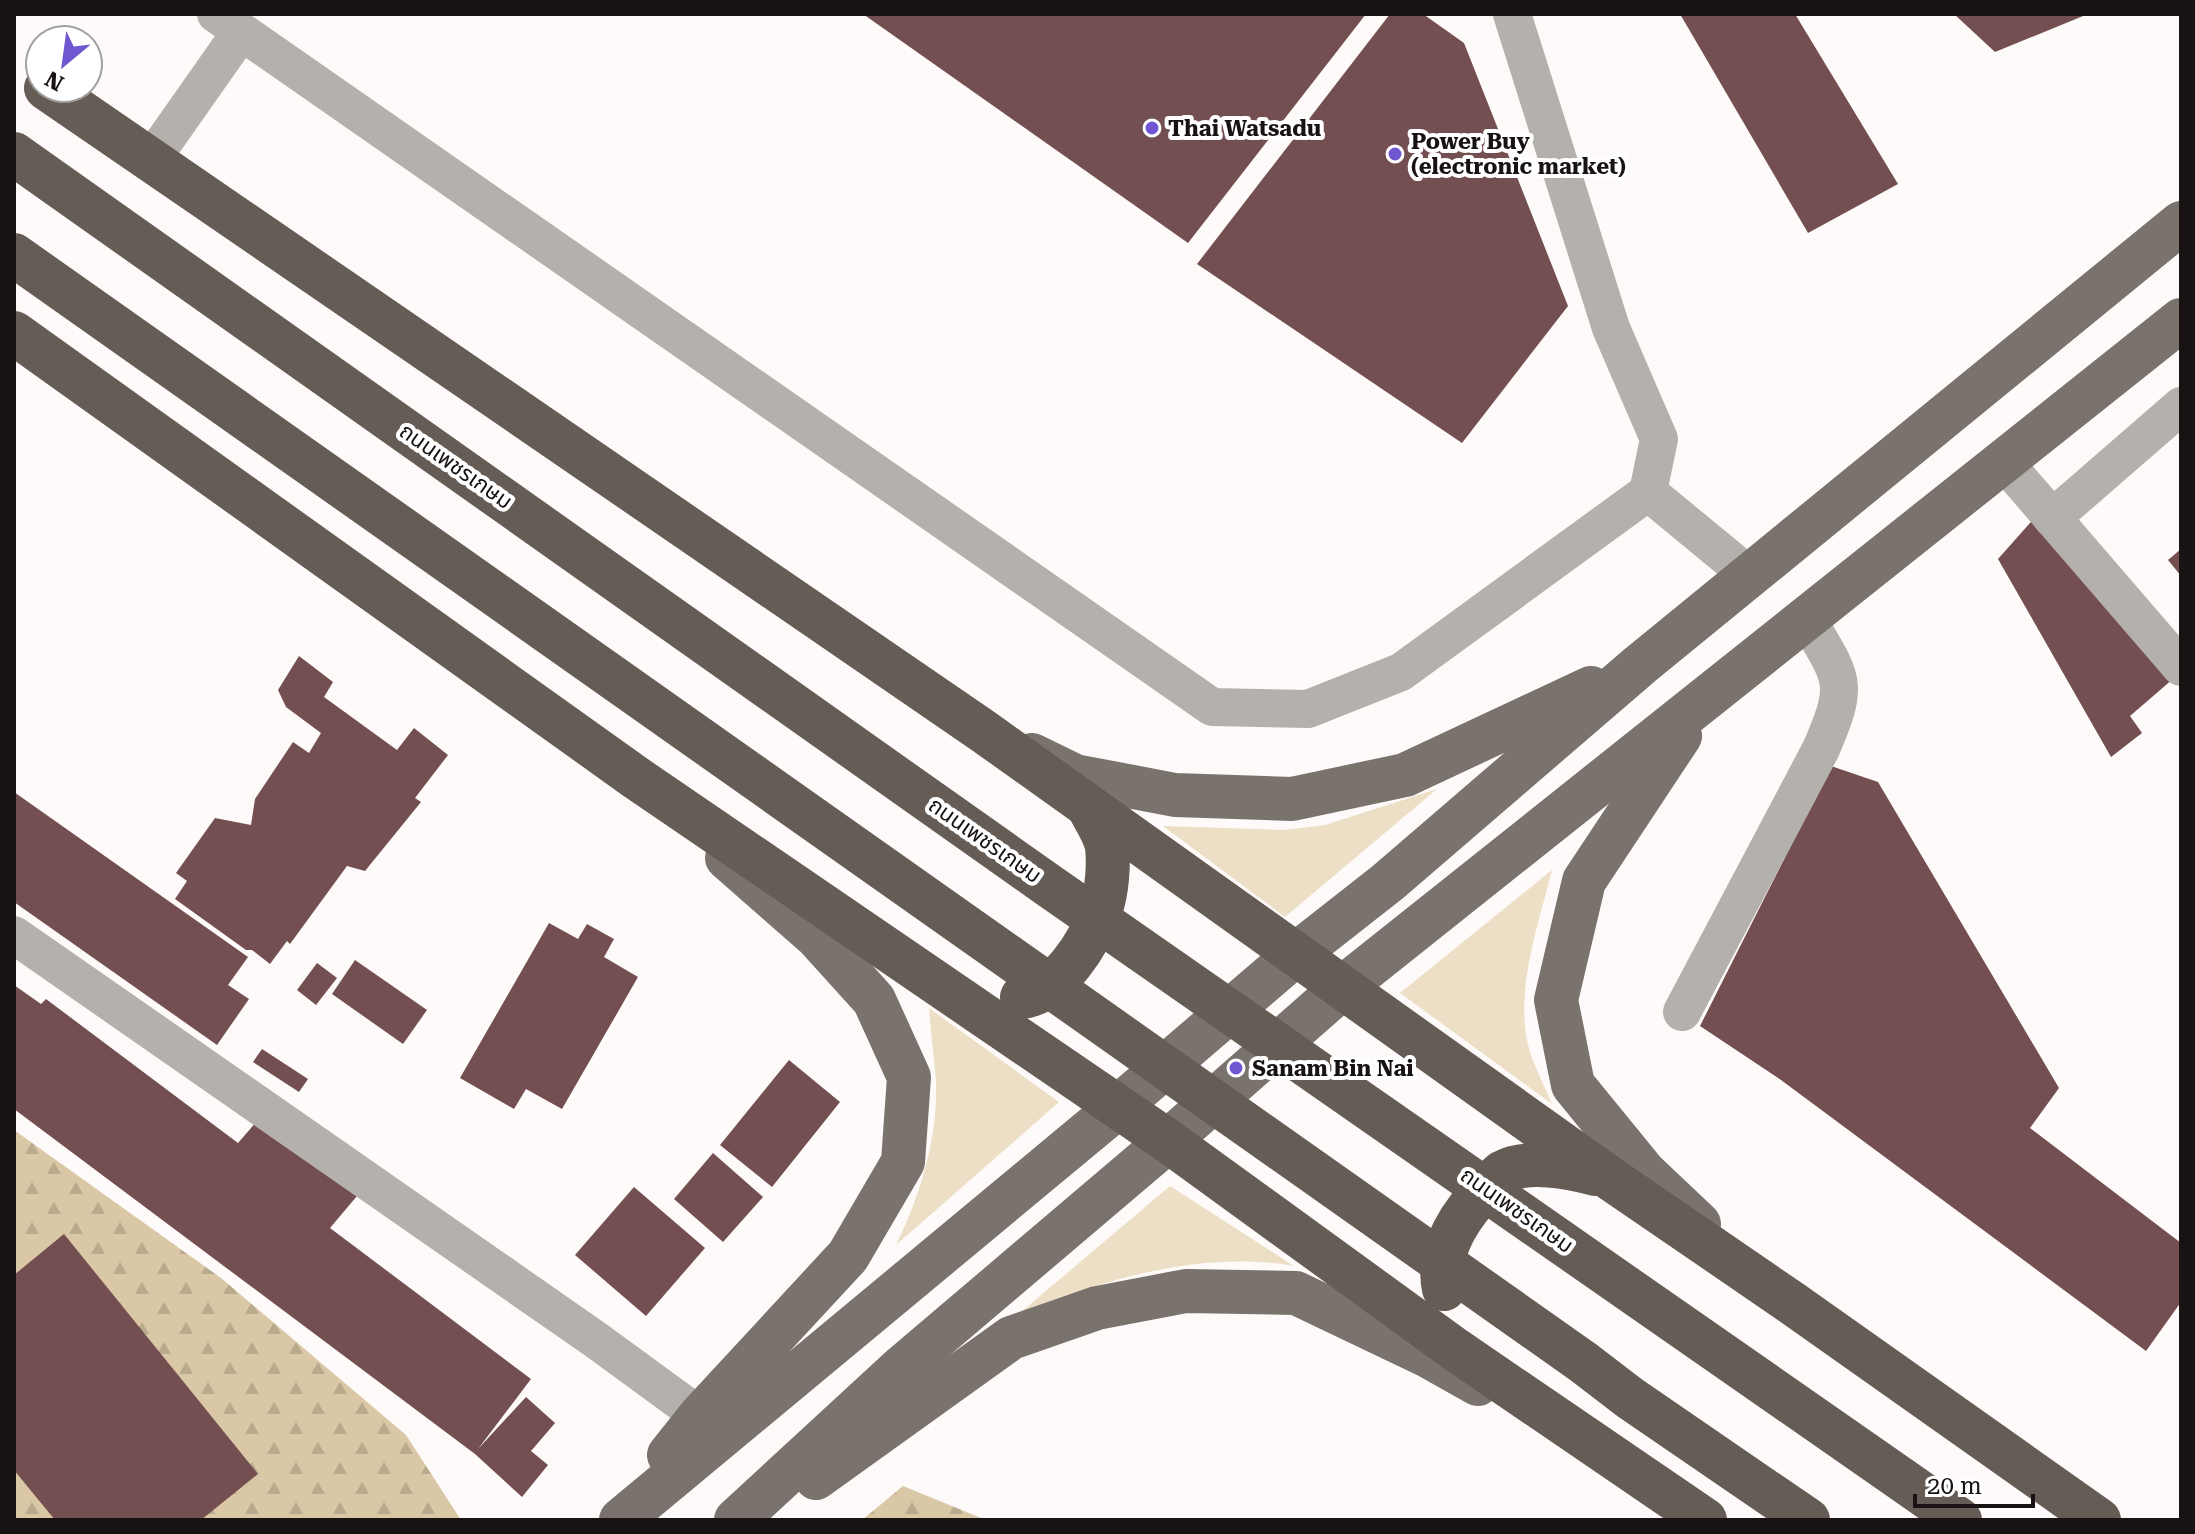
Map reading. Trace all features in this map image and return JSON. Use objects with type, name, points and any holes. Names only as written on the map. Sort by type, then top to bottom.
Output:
[{"type":"highway","points":[[69,104],[983,731],[1611,1179],[2099,1520]]},
{"type":"highway","name":"ถนนเพชรเกษม","points":[[14,154],[1048,885],[1960,1520]]},
{"type":"highway","points":[[14,255],[1630,1398],[1808,1520]]},
{"type":"highway","points":[[14,333],[635,777],[1168,1141],[1456,1350],[1705,1520]]},
{"type":"highway","points":[[942,987],[1006,999],[1032,996],[1062,975],[1087,939],[1102,908],[1107,881],[1107,845],[1089,808]]},
{"type":"highway","points":[[1456,1350],[1442,1282],[1446,1249],[1455,1227],[1474,1200],[1504,1171],[1534,1165],[1581,1170],[1611,1179]]},
{"type":"main road","points":[[620,1520],[1118,1107],[1295,955],[1388,882],[1640,665],[2181,223]]},
{"type":"main road","points":[[736,1520],[902,1367],[1342,988],[2181,320]]},
{"type":"main road","points":[[983,731],[1075,776],[1175,795],[1292,799],[1405,775],[1640,665]]},
{"type":"main road","points":[[1702,704],[1584,881],[1556,1000],[1573,1085],[1644,1172],[1711,1235],[1792,1303]]},
{"type":"main road","points":[[620,1520],[700,1416],[848,1256],[903,1162],[909,1077],[874,1000],[817,937],[635,777]]},
{"type":"main road","points":[[758,1520],[1011,1338],[1097,1308],[1186,1291],[1296,1293],[1430,1357],[1647,1479]]},
{"type":"street","points":[[151,160],[228,23],[1212,707],[1308,709],[1401,672],[1648,492],[1659,439],[1611,328],[1512,14]]},
{"type":"street","points":[[2052,518],[2181,406]]},
{"type":"street","points":[[2005,463],[2181,667]]},
{"type":"street","points":[[1648,492],[1750,576]]},
{"type":"street","points":[[1682,1012],[1821,749],[1838,706],[1841,691],[1837,671],[1807,619]]},
{"type":"street","points":[[14,935],[596,1340],[700,1416]]},
{"type":"shaded area","points":[[1437,789],[1285,917],[1163,826],[1284,830],[1325,825]]},
{"type":"shaded area","points":[[1552,870],[1529,964],[1524,1012],[1532,1058],[1552,1104],[1400,993]]},
{"type":"shaded area","points":[[929,1008],[1059,1102],[896,1245],[920,1187],[934,1124],[936,1082]]},
{"type":"shaded area","points":[[1170,1186],[1294,1266],[1259,1262],[1190,1265],[1121,1279],[1021,1312]]},
{"type":"green space","points":[[14,1130],[221,1278],[406,1435],[461,1520],[14,1520]]},
{"type":"green space","points":[[903,1486],[986,1520],[862,1520]]},
{"type":"building","name":"Thai Watsadu","points":[[863,14],[1366,14],[1188,243]]},
{"type":"building","name":"Power Buy (electronic market)","points":[[1390,14],[1423,14],[1464,43],[1568,306],[1462,443],[1197,264]]},
{"type":"building","points":[[1680,14],[1795,14],[1898,184],[1808,233]]},
{"type":"building","points":[[1954,14],[2088,14],[1995,52]]},
{"type":"building","points":[[2038,514],[2181,672],[2130,716],[2142,733],[2111,757],[1998,559]]},
{"type":"building","points":[[2181,549],[2181,576],[2168,560]]},
{"type":"building","points":[[299,656],[333,682],[324,697],[397,750],[414,728],[448,755],[415,798],[421,802],[365,871],[347,866],[290,944],[287,941],[270,964],[175,899],[187,881],[176,873],[215,818],[251,825],[255,799],[293,742],[309,753],[321,733],[286,707],[278,690]]},
{"type":"building","points":[[1831,766],[1878,782],[2059,1088],[2030,1128],[2181,1243],[2181,1302],[2146,1351],[1781,1080],[1700,1026]]},
{"type":"building","points":[[14,792],[248,957],[228,985],[249,999],[217,1045],[14,902]]},
{"type":"building","points":[[549,923],[578,939],[587,924],[614,939],[604,957],[638,977],[562,1109],[526,1089],[514,1109],[460,1078]]},
{"type":"building","points":[[355,960],[427,1010],[403,1044],[332,994]]},
{"type":"building","points":[[317,963],[337,978],[316,1005],[297,990]]},
{"type":"building","points":[[14,985],[41,1004],[46,999],[238,1143],[257,1121],[357,1196],[330,1228],[531,1379],[478,1449],[526,1397],[555,1423],[531,1451],[548,1465],[522,1497],[475,1454],[14,1109]]},
{"type":"building","points":[[262,1049],[308,1079],[299,1092],[253,1062]]},
{"type":"building","points":[[789,1060],[840,1102],[772,1187],[720,1145]]},
{"type":"building","points":[[713,1153],[763,1197],[723,1242],[674,1199]]},
{"type":"building","points":[[634,1187],[705,1248],[646,1316],[575,1255]]},
{"type":"building","points":[[64,1234],[258,1474],[201,1520],[55,1520],[14,1470],[14,1275]]},
{"type":"place","name":"Thai Watsadu","points":[[1152,128]]},
{"type":"place","name":"Power Buy (electronic market)","points":[[1395,154]]},
{"type":"place","name":"Sanam Bin Nai","points":[[1236,1068]]}]
